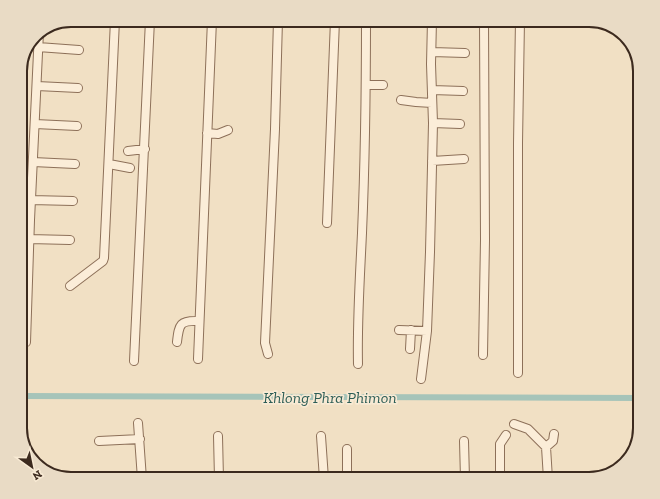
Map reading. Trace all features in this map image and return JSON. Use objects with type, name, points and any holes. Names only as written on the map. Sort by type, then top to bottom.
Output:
[{"type":"street","points":[[70,286],[103,261],[104,258],[110,164],[115,27]]},
{"type":"street","points":[[134,361],[150,27]]},
{"type":"street","points":[[198,359],[212,27]]},
{"type":"street","points":[[268,354],[265,343],[278,27]]},
{"type":"street","points":[[327,223],[335,27]]},
{"type":"street","points":[[358,364],[357,321],[362,233],[366,27]]},
{"type":"street","points":[[421,379],[427,331],[433,123],[432,27]]},
{"type":"street","points":[[483,355],[485,240],[484,27]]},
{"type":"street","points":[[518,373],[518,143],[520,27]]},
{"type":"street","points":[[27,308],[38,42]]},
{"type":"street","points":[[38,48],[80,50]]},
{"type":"street","points":[[432,52],[465,53]]},
{"type":"street","points":[[366,85],[383,86]]},
{"type":"street","points":[[37,86],[78,88]]},
{"type":"street","points":[[432,90],[463,91]]},
{"type":"street","points":[[401,100],[432,103]]},
{"type":"street","points":[[433,123],[460,124]]},
{"type":"street","points":[[35,124],[77,126]]},
{"type":"street","points":[[207,133],[218,134],[228,130]]},
{"type":"street","points":[[128,151],[145,149]]},
{"type":"street","points":[[432,161],[464,160]]},
{"type":"street","points":[[33,162],[75,164]]},
{"type":"street","points":[[110,164],[130,168]]},
{"type":"street","points":[[31,200],[73,201]]},
{"type":"street","points":[[29,239],[70,240]]},
{"type":"street","points":[[177,342],[178,331],[181,324],[186,321],[199,321]]},
{"type":"street","points":[[399,330],[427,331]]},
{"type":"street","points":[[410,349],[411,330]]},
{"type":"street","points":[[138,423],[142,472]]},
{"type":"street","points":[[514,424],[528,428],[546,447],[548,472]]},
{"type":"street","points":[[546,447],[553,441],[554,434]]},
{"type":"street","points":[[500,472],[500,444],[506,435]]},
{"type":"street","points":[[218,436],[219,472]]},
{"type":"street","points":[[321,436],[324,472]]},
{"type":"street","points":[[99,441],[140,440]]},
{"type":"street","points":[[464,441],[465,472]]},
{"type":"street","points":[[347,449],[347,472]]},
{"type":"waterway","name":"Khlong Phra Phimon","points":[[27,396],[633,398]]}]
